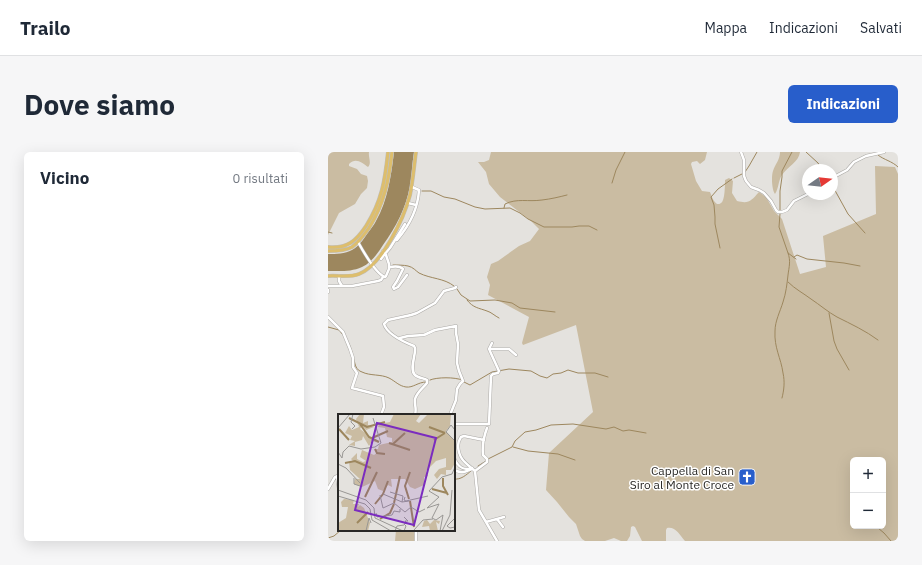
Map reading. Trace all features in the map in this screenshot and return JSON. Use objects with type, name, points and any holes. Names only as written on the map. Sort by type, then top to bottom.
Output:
[{"type":"main road","points":[[328,248],[343,247],[356,240],[372,216],[382,193],[388,152]]},
{"type":"main road","points":[[328,251],[349,248],[358,243],[376,218],[385,194],[390,172],[392,152]]},
{"type":"main road","points":[[328,276],[348,276],[358,274],[369,268],[371,263],[384,252],[408,203],[412,187],[416,152]]},
{"type":"street","points":[[741,152],[744,160],[744,175],[748,184],[764,192],[778,212],[787,210],[794,201],[802,197]]},
{"type":"street","points":[[838,175],[847,170],[854,162],[866,156],[884,152]]},
{"type":"street","points":[[382,260],[384,252],[390,248],[405,226],[416,205],[419,190],[412,187]]},
{"type":"street","points":[[408,203],[416,205]]},
{"type":"street","points":[[389,241],[395,240]]},
{"type":"street","points":[[358,243],[371,263],[383,277]]},
{"type":"street","points":[[329,286],[342,286],[381,280],[386,276],[389,267],[388,259],[384,252]]},
{"type":"street","points":[[389,267],[396,266],[402,269],[398,282],[393,287],[394,289],[398,287],[407,275]]},
{"type":"street","points":[[339,276],[339,281],[342,286]]},
{"type":"street","points":[[415,414],[415,398],[418,392],[428,381],[417,376],[414,372],[413,366],[416,348],[390,332],[384,325],[385,322],[417,312],[435,303],[444,291],[455,287]]},
{"type":"street","points":[[328,316],[342,331],[352,354],[353,367],[357,373],[352,388],[383,396],[384,407],[381,414]]},
{"type":"street","points":[[399,338],[424,335],[435,330],[456,326],[458,344],[457,363],[463,381],[457,390],[456,400],[450,414]]},
{"type":"street","points":[[489,349],[492,343]]},
{"type":"street","points":[[489,349],[509,349],[516,355]]},
{"type":"street","points":[[455,424],[489,424],[492,376],[493,374],[498,373],[499,370],[489,349]]},
{"type":"street","points":[[455,470],[463,472],[468,471],[487,462],[483,454],[487,428]]},
{"type":"street","points":[[484,440],[464,436],[460,438],[458,445],[459,453],[463,461],[474,469],[479,510],[497,541]]},
{"type":"street","points":[[455,460],[462,468],[474,469]]},
{"type":"street","points":[[455,464],[460,469],[468,471]]},
{"type":"street","points":[[328,489],[335,477],[338,475]]},
{"type":"street","points":[[486,522],[504,517]]},
{"type":"street","points":[[496,519],[503,527]]},
{"type":"shaded area","points":[[328,152],[369,152],[370,162],[368,167],[357,161],[349,164],[349,166],[357,169],[361,174],[367,176],[367,188],[355,204],[339,213],[328,235]]},
{"type":"shaded area","points":[[394,152],[414,152],[411,182],[408,194],[403,210],[396,224],[377,254],[365,265],[358,269],[328,271],[328,254],[343,253],[359,245],[375,223],[386,196]]},
{"type":"shaded area","points":[[491,152],[707,152],[705,160],[700,164],[697,161],[692,162],[691,164],[696,181],[702,191],[710,192],[714,202],[720,204],[724,196],[725,180],[729,178],[733,181],[732,193],[737,201],[750,201],[759,192],[766,197],[774,211],[782,219],[800,274],[826,267],[823,236],[876,214],[875,166],[895,167],[898,174],[898,541],[685,541],[672,528],[667,528],[666,541],[642,541],[635,527],[633,526],[631,527],[630,536],[627,541],[621,541],[614,538],[605,541],[585,541],[582,539],[576,524],[546,490],[549,453],[593,412],[576,325],[523,345],[522,343],[529,317],[488,295],[490,285],[487,277],[491,264],[498,261],[519,246],[530,241],[539,229],[500,197],[489,184],[486,172],[478,162],[489,160]]},
{"type":"shaded area","points":[[780,152],[800,152],[795,162],[782,175],[775,194],[772,174]]},
{"type":"shaded area","points":[[396,531],[415,531],[415,541],[395,541]]},
{"type":"waterway","points":[[612,183],[616,170],[625,152]]},
{"type":"waterway","points":[[745,172],[757,152]]},
{"type":"waterway","points":[[780,210],[782,171],[792,152]]},
{"type":"waterway","points":[[806,152],[819,164]]},
{"type":"waterway","points":[[878,155],[898,167]]},
{"type":"waterway","points":[[734,178],[742,174]]},
{"type":"waterway","points":[[720,248],[715,224],[714,205],[711,197],[718,189],[732,179]]},
{"type":"waterway","points":[[422,191],[431,191],[444,197],[485,209],[510,208],[544,227],[589,226],[597,230]]},
{"type":"waterway","points":[[504,208],[505,204],[509,202],[552,199],[567,195]]},
{"type":"waterway","points":[[838,196],[848,214],[865,233]]},
{"type":"waterway","points":[[780,214],[779,227],[788,253],[796,259]]},
{"type":"waterway","points":[[328,232],[332,233]]},
{"type":"waterway","points":[[782,398],[784,380],[776,343],[775,327],[786,288],[790,264],[788,253]]},
{"type":"waterway","points":[[794,257],[797,255],[807,259],[860,266]]},
{"type":"waterway","points":[[393,265],[403,265],[413,268],[419,273],[446,281],[454,286]]},
{"type":"waterway","points":[[788,282],[834,315],[878,340]]},
{"type":"waterway","points":[[457,289],[461,295],[470,301],[495,300],[512,303],[520,308],[555,312]]},
{"type":"waterway","points":[[467,300],[474,306],[499,318]]},
{"type":"waterway","points":[[829,313],[834,341],[849,370]]},
{"type":"waterway","points":[[328,327],[339,330],[343,335]]},
{"type":"waterway","points":[[349,344],[352,352]]},
{"type":"waterway","points":[[354,359],[358,370],[368,374],[389,378],[399,385],[411,387],[426,382]]},
{"type":"waterway","points":[[464,382],[470,385],[492,372],[509,369],[531,371],[547,378],[553,374],[568,370],[578,373],[595,373],[608,377]]},
{"type":"waterway","points":[[430,380],[437,378],[455,378],[462,380]]},
{"type":"waterway","points":[[488,459],[512,447],[515,441],[525,432],[551,425],[573,424],[606,429],[614,427],[623,431],[629,430],[646,433]]},
{"type":"waterway","points":[[513,447],[528,451],[558,454],[575,460]]},
{"type":"waterway","points":[[478,466],[486,461]]},
{"type":"waterway","points":[[455,479],[461,478],[471,471]]},
{"type":"waterway","points":[[879,529],[891,541]]},
{"type":"waterway","points":[[328,538],[334,536],[340,531]]},
{"type":"place","name":"Cappella di San Siro al Monte Croce","points":[[747,477]]}]
